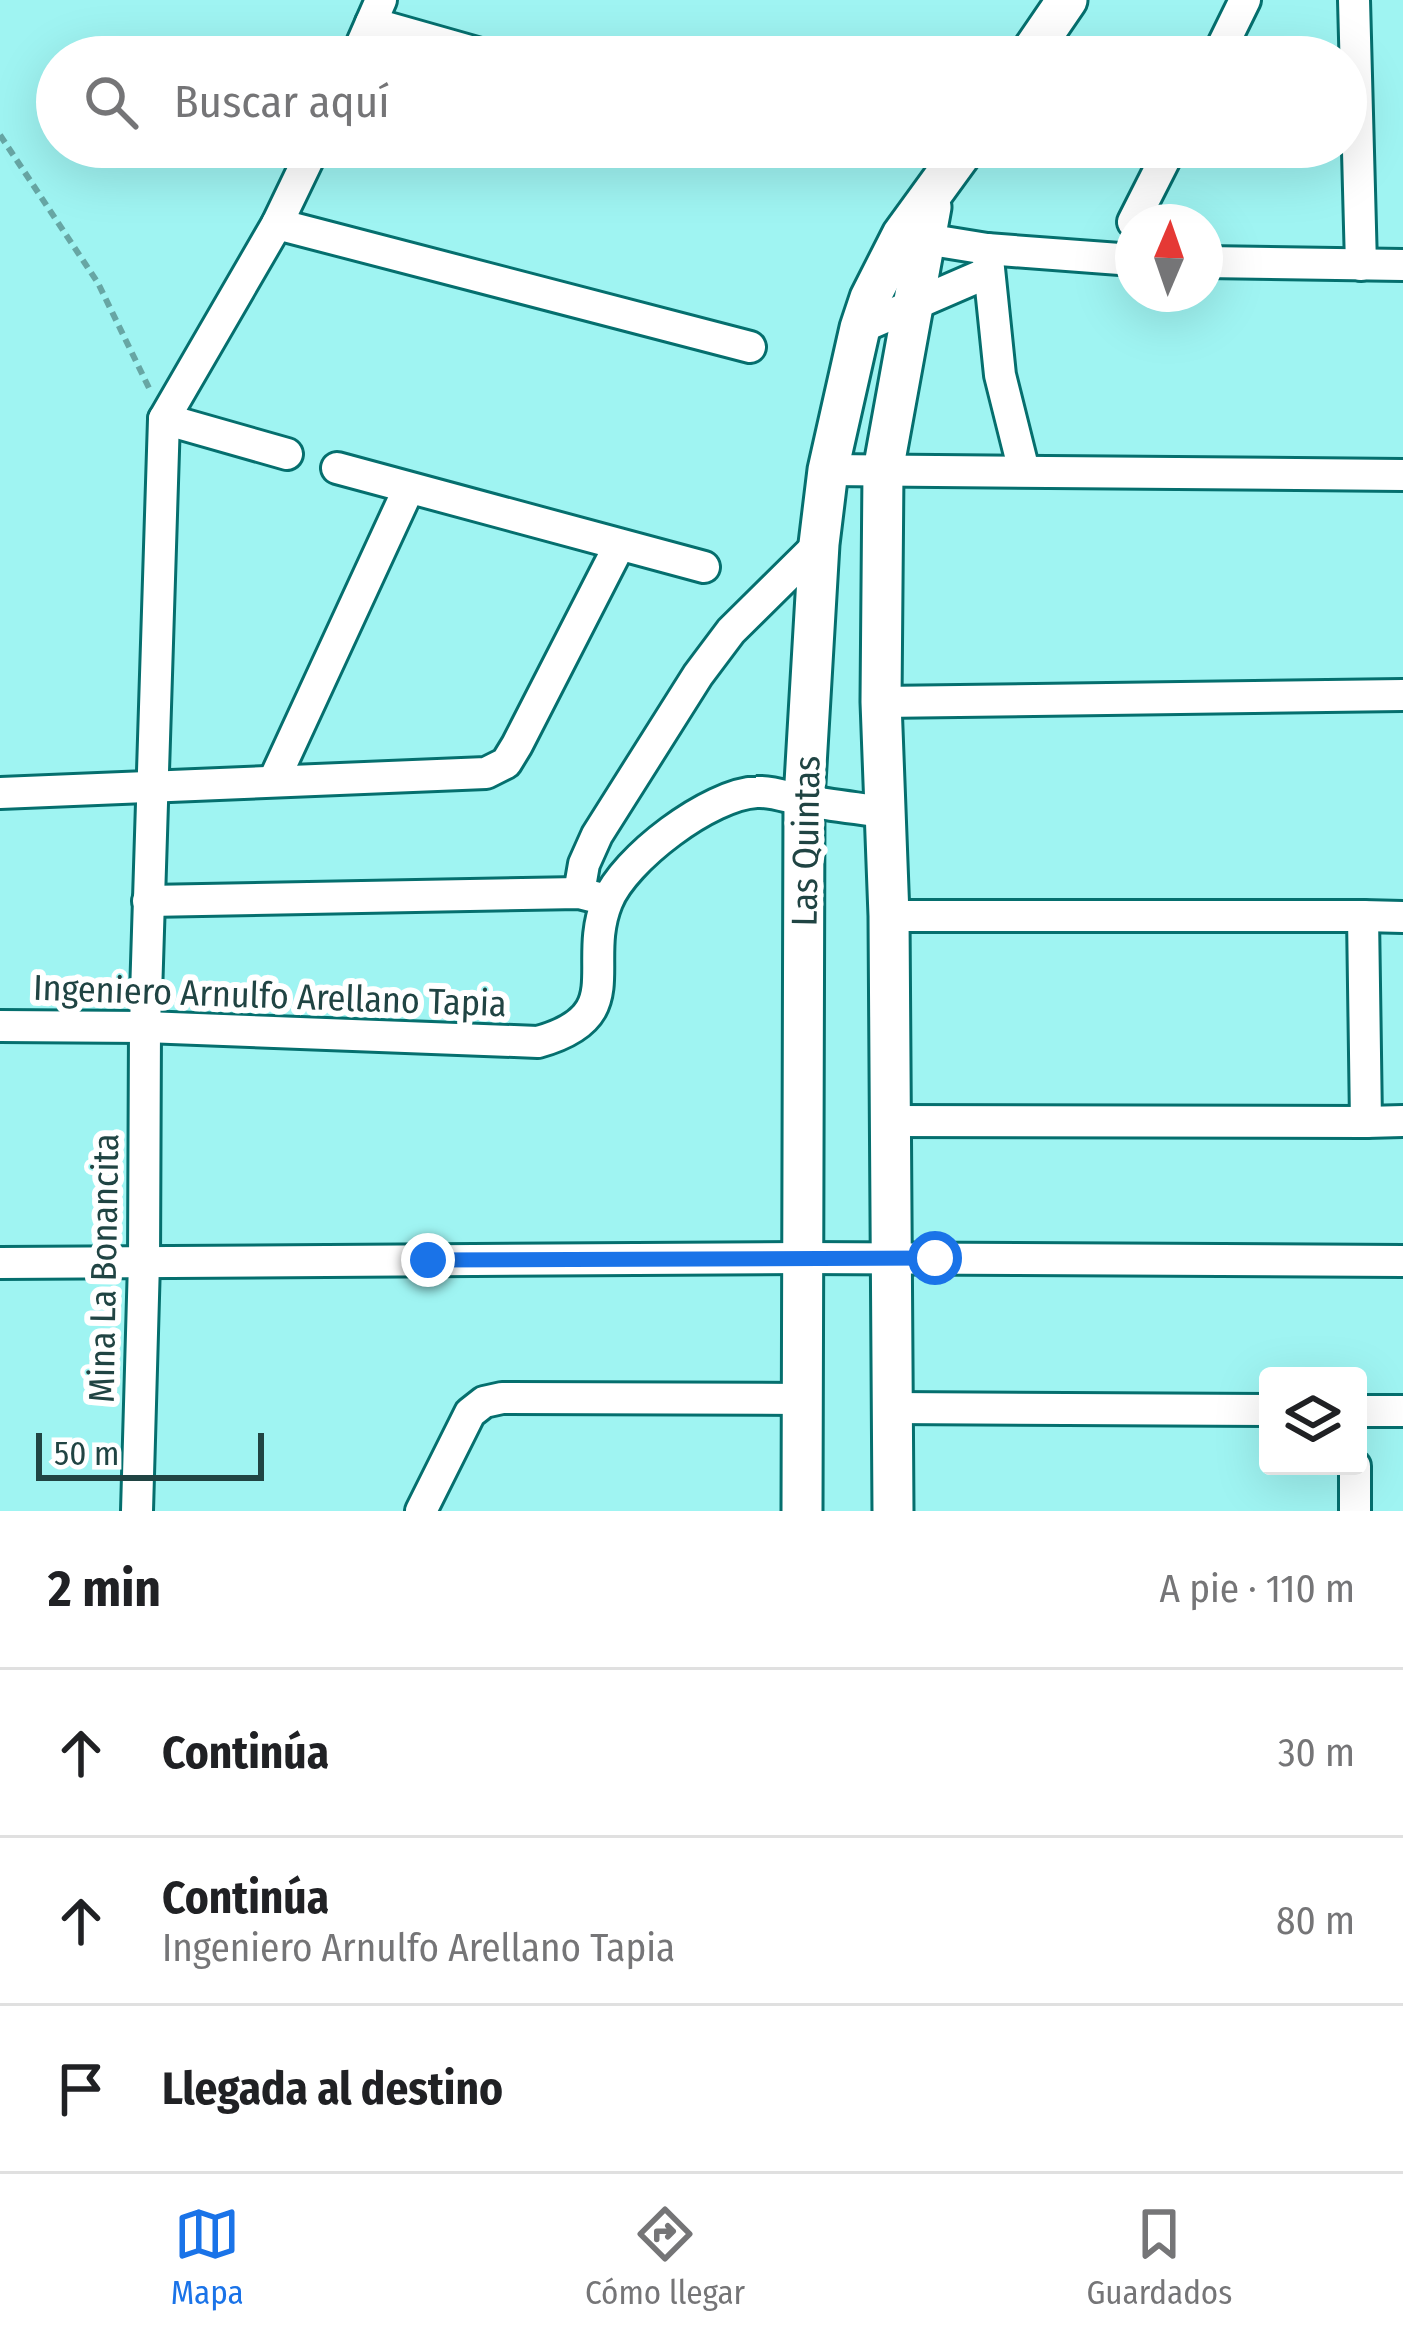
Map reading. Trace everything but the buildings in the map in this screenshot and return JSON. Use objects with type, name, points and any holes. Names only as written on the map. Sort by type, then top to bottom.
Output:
[{"type":"street","points":[[1042,36],[1066,0]]},
{"type":"street","points":[[1227,36],[1245,0]]},
{"type":"street","points":[[1354,0],[1355,36]]},
{"type":"street","points":[[376,12],[437,36]]},
{"type":"street","points":[[287,454],[164,418],[277,224],[304,168]]},
{"type":"street","name":"Las Quintas","points":[[802,1511],[804,800],[819,544],[828,470],[860,328],[884,267],[914,237],[952,168]]},
{"type":"street","points":[[1142,204],[1160,168]]},
{"type":"street","points":[[1358,168],[1361,265]]},
{"type":"street","points":[[277,224],[750,347]]},
{"type":"street","points":[[914,237],[987,261],[1115,260]]},
{"type":"street","name":"Las Quintas","points":[[893,1511],[889,916],[881,702],[883,471],[913,304],[914,237]]},
{"type":"street","points":[[860,328],[987,261]]},
{"type":"street","points":[[987,261],[1000,374],[1024,471]]},
{"type":"street","points":[[1223,262],[1403,265]]},
{"type":"street","name":"Mina La Bonancita","points":[[137,1511],[148,901],[164,418]]},
{"type":"street","points":[[338,468],[704,567]]},
{"type":"street","points":[[828,470],[1403,475]]},
{"type":"street","points":[[274,780],[408,490]]},
{"type":"street","points":[[593,897],[584,864],[597,835],[698,675],[731,631],[819,544]]},
{"type":"street","points":[[0,793],[485,773],[506,763],[619,546]]},
{"type":"street","points":[[881,702],[1403,695]]},
{"type":"street","points":[[148,901],[593,897],[698,812],[736,794],[761,791],[884,812]]},
{"type":"street","name":"Ingeniero Arnulfo Arellano Tapia","points":[[0,1026],[538,1042],[562,1035],[587,1018],[598,992],[600,934],[593,897]]},
{"type":"street","points":[[889,916],[1403,916]]},
{"type":"street","points":[[1363,916],[1366,1122]]},
{"type":"street","points":[[889,1121],[1403,1121]]},
{"type":"street","points":[[0,1263],[801,1258],[1403,1261]]},
{"type":"street","points":[[422,1511],[470,1413],[484,1402],[502,1398],[803,1399]]},
{"type":"street","points":[[891,1408],[1259,1410]]},
{"type":"street","points":[[1367,1411],[1403,1411]]},
{"type":"street","points":[[1354,1511],[1355,1475]]},
{"type":"path","points":[[0,135],[98,284],[164,418]]},
{"type":"route","points":[[428,1260],[935,1258]]}]
